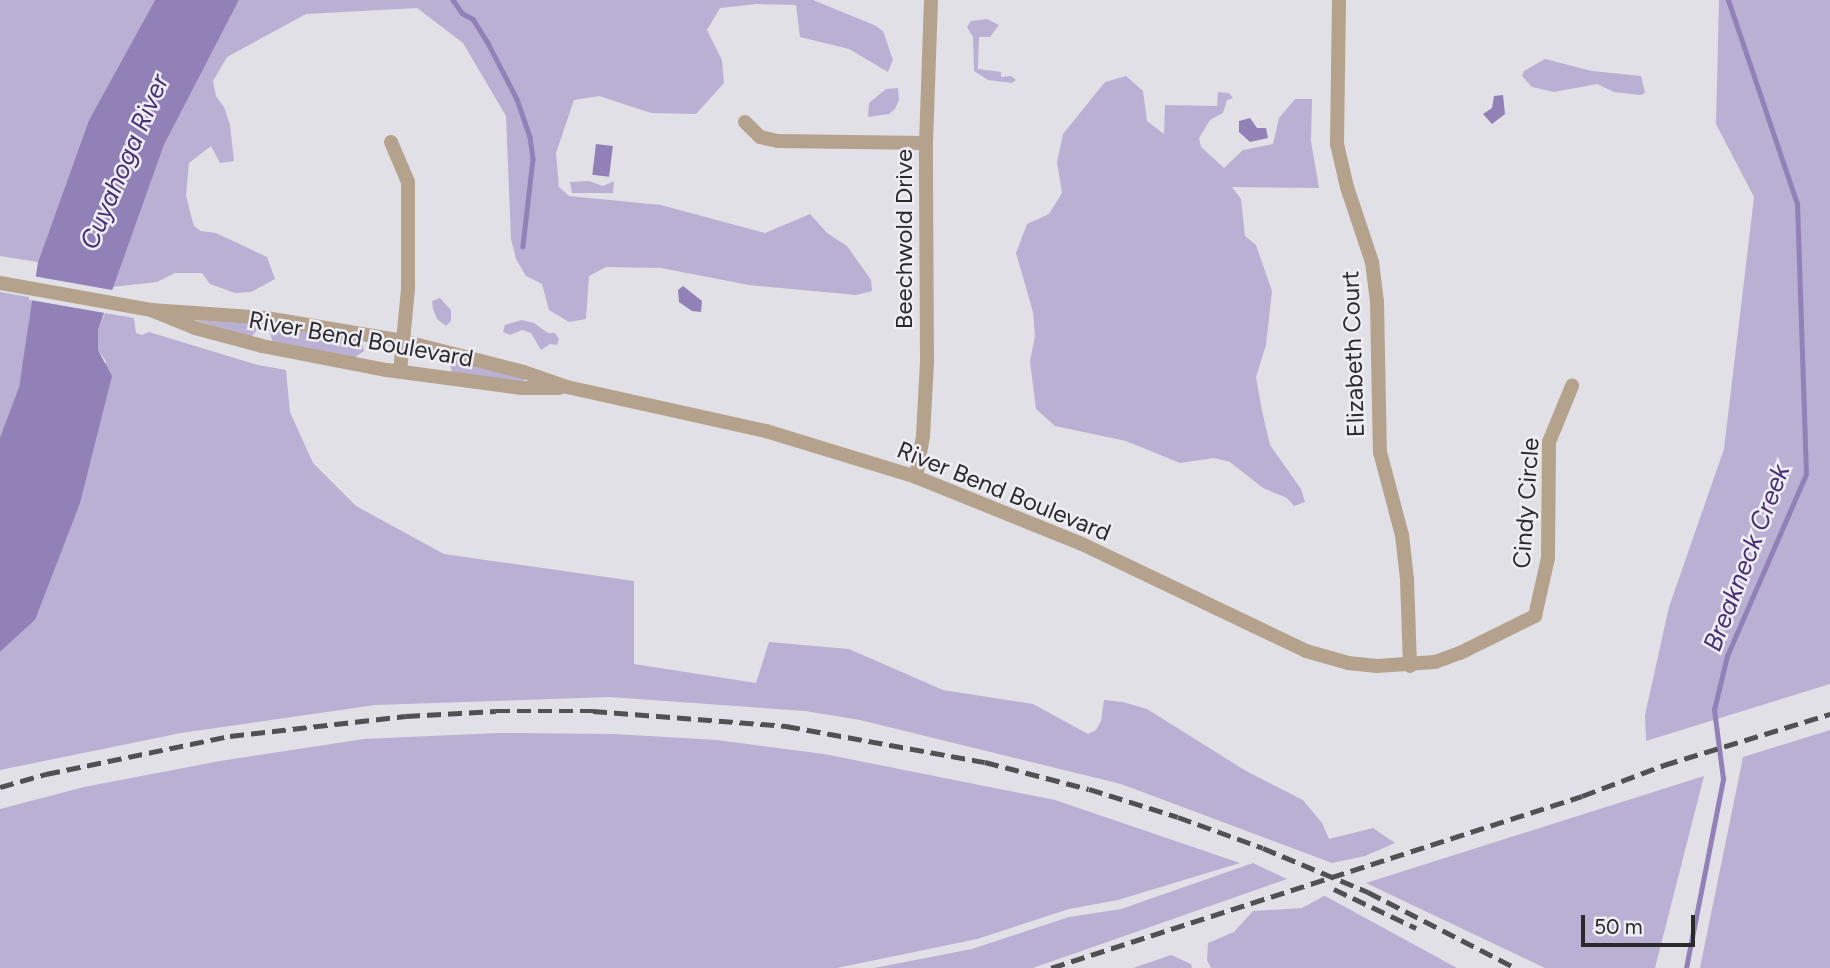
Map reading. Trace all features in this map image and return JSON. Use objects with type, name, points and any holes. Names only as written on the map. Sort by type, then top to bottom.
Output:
[{"type":"street","name":"Beechwold Drive","points":[[916,477],[923,436],[927,362],[926,143],[931,0]]},
{"type":"street","name":"Elizabeth Court","points":[[1339,0],[1337,144],[1347,187],[1373,261],[1377,302],[1380,452],[1402,535],[1407,579],[1410,666]]},
{"type":"street","points":[[745,122],[760,137],[778,141],[926,143]]},
{"type":"street","points":[[391,142],[408,182],[409,267],[400,372]]},
{"type":"street","name":"River Bend Boulevard","points":[[6,284],[143,309],[267,318],[403,341],[524,372],[567,387],[766,431],[916,477],[1082,544],[1306,651],[1348,663],[1410,666]]},
{"type":"street","name":"River Bend Boulevard","points":[[143,309],[195,328],[262,346],[400,372],[522,388],[567,387]]},
{"type":"street","name":"Cindy Circle","points":[[1410,666],[1461,653],[1535,616],[1548,558],[1549,442],[1572,386]]},
{"type":"shaded area","points":[[0,0],[155,0],[89,120],[38,262],[0,256]]},
{"type":"shaded area","points":[[239,0],[813,0],[874,25],[883,31],[893,60],[888,72],[849,49],[800,37],[796,5],[757,4],[720,8],[707,30],[722,60],[724,83],[696,114],[651,113],[599,96],[574,100],[556,153],[559,187],[569,196],[661,205],[765,233],[810,214],[827,233],[847,246],[871,280],[872,291],[856,295],[749,285],[661,268],[606,267],[589,276],[586,319],[569,322],[549,310],[542,284],[526,276],[516,259],[511,239],[506,116],[463,43],[417,8],[306,14],[227,57],[213,81],[216,96],[224,107],[230,125],[234,161],[220,163],[211,146],[189,163],[186,195],[194,226],[201,231],[216,233],[267,257],[275,279],[251,292],[235,293],[210,284],[202,273],[175,273],[157,282],[113,287],[164,145]]},
{"type":"shaded area","points":[[1719,0],[1830,0],[1830,684],[1646,741],[1645,715],[1669,607],[1724,449],[1754,197],[1716,124]]},
{"type":"shaded area","points":[[987,19],[999,25],[990,37],[979,37],[978,69],[1001,72],[1001,77],[1011,76],[1016,80],[1012,83],[988,80],[974,71],[973,37],[967,27],[971,21]]},
{"type":"shaded area","points":[[1545,59],[1592,71],[1641,76],[1645,93],[1640,95],[1614,92],[1597,84],[1554,92],[1532,87],[1522,76],[1524,71]]},
{"type":"shaded area","points":[[1126,76],[1143,91],[1147,121],[1164,134],[1165,105],[1217,106],[1218,92],[1229,93],[1233,98],[1227,100],[1223,113],[1210,120],[1199,138],[1201,147],[1224,168],[1243,150],[1273,144],[1279,118],[1295,99],[1312,99],[1311,141],[1319,188],[1232,187],[1241,199],[1245,236],[1256,245],[1272,291],[1266,345],[1256,377],[1262,411],[1270,445],[1301,489],[1305,502],[1294,506],[1287,498],[1263,488],[1230,462],[1214,458],[1180,463],[1126,441],[1055,426],[1036,409],[1030,361],[1035,336],[1033,312],[1016,253],[1027,224],[1049,214],[1062,193],[1057,162],[1063,134],[1105,82]]},
{"type":"shaded area","points":[[898,88],[899,100],[895,109],[889,114],[868,117],[869,103],[886,89]]},
{"type":"shaded area","points":[[589,181],[603,186],[614,181],[613,193],[572,193],[570,182]]},
{"type":"shaded area","points":[[0,292],[34,298],[19,387],[0,437]]},
{"type":"shaded area","points":[[440,298],[451,310],[451,321],[446,326],[437,319],[433,309],[432,301]]},
{"type":"shaded area","points":[[105,313],[134,318],[136,333],[142,335],[149,332],[258,365],[286,370],[290,412],[313,463],[356,506],[444,554],[634,581],[634,664],[756,683],[769,642],[849,649],[943,690],[1033,704],[1088,734],[1096,730],[1101,721],[1104,700],[1123,702],[1147,709],[1246,771],[1303,800],[1322,823],[1329,839],[1373,828],[1395,843],[1365,856],[1332,863],[1121,784],[860,720],[805,711],[609,697],[375,705],[181,733],[0,770],[0,652],[35,620],[106,361],[98,350],[98,330]]},
{"type":"shaded area","points":[[195,320],[255,324],[257,330],[251,337]]},
{"type":"shaded area","points":[[522,320],[534,323],[548,333],[555,333],[559,339],[557,345],[550,344],[541,350],[531,333],[522,330],[510,335],[503,332],[505,325]]},
{"type":"shaded area","points":[[275,324],[361,340],[364,351],[354,358],[273,343],[269,330]]},
{"type":"shaded area","points":[[454,359],[525,379],[523,382],[452,373],[450,365]]},
{"type":"shaded area","points":[[1830,730],[1830,968],[1700,968],[1743,757]]},
{"type":"shaded area","points":[[497,733],[614,734],[717,740],[824,754],[1055,800],[1240,863],[1118,900],[1069,909],[977,939],[837,968],[0,968],[0,809],[84,787],[220,761],[364,739]]},
{"type":"shaded area","points":[[1704,776],[1655,968],[1545,968],[1366,883]]},
{"type":"shaded area","points":[[1253,863],[1287,879],[1033,968],[874,968],[972,949],[1069,917],[1121,909]]},
{"type":"shaded area","points":[[1324,896],[1457,968],[1211,968],[1207,960],[1208,943],[1234,932],[1253,911],[1302,908]]},
{"type":"shaded area","points":[[1171,955],[1191,964],[1192,968],[1133,968]]},
{"type":"water","name":"Cuyahoga River","points":[[155,0],[239,0],[164,145],[98,330],[98,350],[112,376],[80,503],[35,620],[0,652],[0,437],[19,387],[38,262],[89,120]]},
{"type":"water","points":[[1503,95],[1505,114],[1492,124],[1483,114],[1492,108],[1494,96]]},
{"type":"water","points":[[1250,118],[1257,128],[1266,128],[1268,138],[1250,142],[1239,132],[1239,121]]},
{"type":"water","points":[[596,144],[613,146],[609,177],[592,175]]},
{"type":"water","points":[[683,286],[702,301],[701,312],[692,311],[679,302],[678,290]]},
{"type":"pier","points":[[33,276],[115,290],[111,314],[29,300]]},
{"type":"waterway","points":[[453,0],[462,13],[473,19],[487,41],[517,99],[530,137],[533,159],[523,246]]},
{"type":"waterway","name":"Breakneck Creek","points":[[1686,968],[1723,779],[1714,710],[1727,656],[1806,474],[1797,204],[1728,0]]},
{"type":"railway","points":[[0,787],[46,774],[230,736],[406,716],[496,711],[593,711],[786,726],[985,762],[1089,789],[1178,817],[1263,848],[1368,892],[1516,968]]},
{"type":"railway","points":[[1051,968],[1582,796],[1664,765],[1830,714]]},
{"type":"railway","points":[[1334,889],[1416,928]]}]
